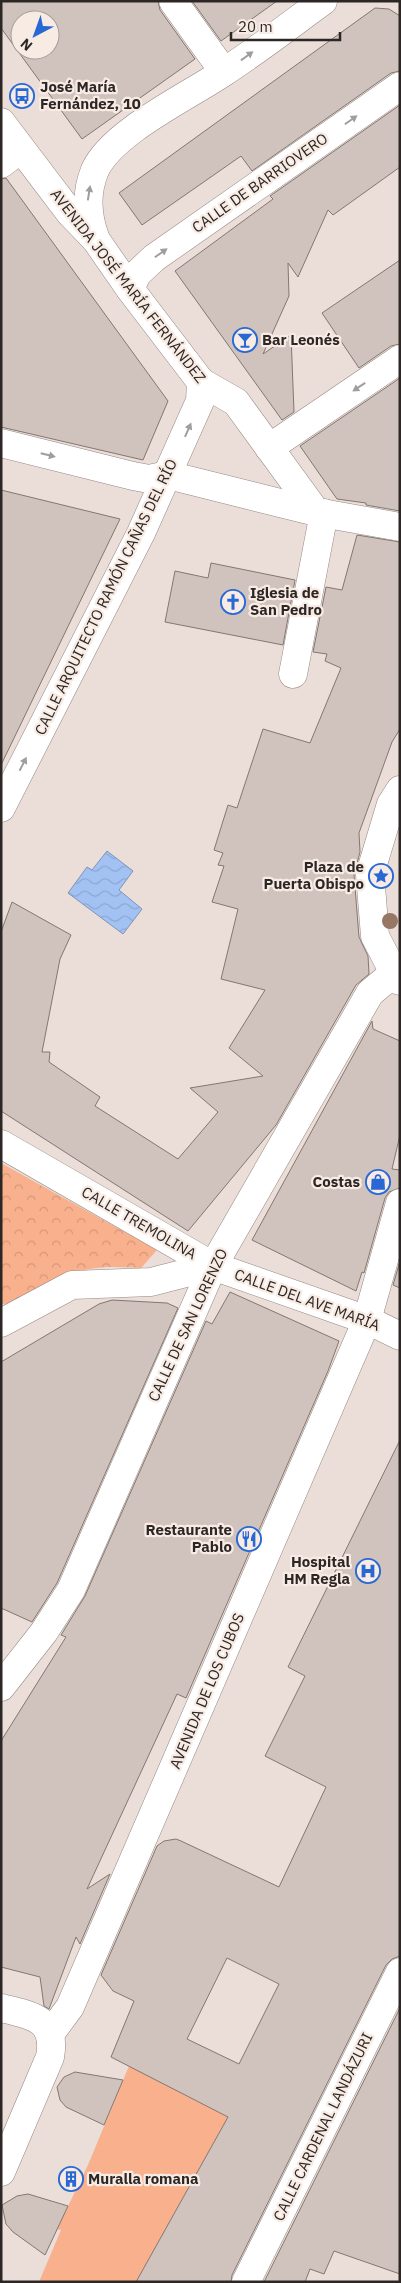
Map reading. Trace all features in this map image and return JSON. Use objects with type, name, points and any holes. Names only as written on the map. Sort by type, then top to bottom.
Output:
[{"type":"street","points":[[173,1],[224,72]]},
{"type":"street","points":[[96,240],[88,220],[88,192],[95,170],[120,140],[224,72],[323,1]]},
{"type":"street","name":"CALLE DE BARRIOVERO","points":[[130,289],[137,274],[154,258],[400,86]]},
{"type":"street","name":"AVENIDA JOSÉ MARÍA FERNÁNDEZ","points":[[1,122],[11,156],[96,240],[130,289],[201,382],[236,402],[320,513]]},
{"type":"street","points":[[270,448],[400,359]]},
{"type":"street","name":"CALLE ARQUITECTO RAMÓN CAÑAS DEL RÍO","points":[[2,804],[141,533],[200,401],[201,382]]},
{"type":"street","points":[[1,443],[133,476],[149,479],[168,475],[320,513],[400,527]]},
{"type":"street","points":[[293,674],[320,513]]},
{"type":"street","points":[[397,977],[375,936],[370,874],[391,804],[400,790]]},
{"type":"street","name":"CALLE DE SAN LORENZO","points":[[1,1687],[44,1632],[70,1590],[213,1266],[370,993],[397,977]]},
{"type":"street","name":"CALLE TREMOLINA","points":[[1,1144],[213,1266]]},
{"type":"street","name":"AVENIDA DE LOS CUBOS","points":[[50,2034],[70,2007],[367,1320],[400,1203]]},
{"type":"street","name":"CALLE TREMOLINA","points":[[1,1323],[72,1285],[151,1282],[213,1266]]},
{"type":"street","name":"CALLE DEL AVE MARÍA","points":[[213,1266],[367,1320],[400,1336]]},
{"type":"street","name":"CALLE CARDENAL LANDÁZURI","points":[[246,2282],[400,1972]]},
{"type":"street","points":[[1,2008],[31,2015],[45,2024],[50,2034],[52,2045],[50,2057],[1,2172]]},
{"type":"green space","points":[[1,1163],[157,1250],[141,1268],[108,1267],[84,1270],[30,1297],[1,1304]]},
{"type":"green space","points":[[129,2066],[228,2117],[136,2282],[39,2282],[61,2230],[57,2229],[88,2165]]},
{"type":"water","points":[[107,851],[133,871],[119,890],[142,909],[123,934],[68,893],[87,867],[92,870]]},
{"type":"building","points":[[1,1],[158,1],[160,10],[195,59],[82,139],[24,60],[60,60],[60,10],[10,10],[10,40],[1,28]]},
{"type":"building","points":[[192,1],[277,1],[221,41]]},
{"type":"building","points":[[375,8],[389,9],[400,16],[400,71],[391,73],[252,171],[241,156],[142,225],[119,193]]},
{"type":"building","points":[[400,105],[400,167],[333,215],[328,210],[298,277],[288,263],[289,296],[263,354],[291,335],[294,412],[282,420],[175,271],[273,199],[270,196]]},
{"type":"building","points":[[6,178],[168,401],[143,460],[1,427],[1,179]]},
{"type":"building","points":[[400,260],[400,344],[391,346],[359,368],[322,313]]},
{"type":"building","points":[[400,378],[400,511],[337,499],[300,446]]},
{"type":"building","points":[[1,490],[120,519],[1,765]]},
{"type":"building","points":[[357,535],[400,542],[400,729],[392,742],[359,833],[360,852],[354,875],[359,937],[368,956],[369,974],[356,985],[276,1125],[188,1231],[1,1111],[1,932],[12,902],[71,935],[60,959],[42,1052],[50,1052],[49,1062],[100,1097],[95,1106],[178,1159],[218,1112],[190,1088],[263,1076],[229,1048],[265,990],[221,979],[238,909],[212,902],[224,866],[218,865],[223,853],[214,850],[228,805],[237,808],[263,729],[310,743],[341,668],[325,661],[327,654],[313,652],[326,587],[342,590]]},
{"type":"building","name":"Iglesia de San Pedro","points":[[211,563],[295,580],[283,645],[165,622],[175,571],[208,578]]},
{"type":"building","points":[[372,1021],[373,1029],[400,1041],[400,1135],[392,1169],[400,1170],[400,1188],[389,1192],[385,1198],[364,1273],[362,1272],[356,1291],[252,1240]]},
{"type":"building","points":[[400,1261],[400,1288],[393,1285]]},
{"type":"building","points":[[230,1292],[339,1341],[328,1371],[186,1698],[177,1694],[87,1889],[110,1874],[80,1944],[76,1937],[49,2009],[44,2006],[40,1977],[1,1967],[1,1741],[66,1637],[61,1635],[85,1596],[206,1321],[212,1324]]},
{"type":"building","points":[[112,1300],[167,1303],[178,1308],[57,1583],[32,1622],[1,1608],[1,1362],[99,1304]]},
{"type":"building","points":[[400,1440],[400,1956],[392,1959],[386,1965],[232,2275],[231,2282],[136,2282],[228,2117],[111,2057],[134,2001],[113,1991],[101,1975],[157,1846],[164,1841],[176,1839],[181,1841],[279,1887],[326,1787],[265,1756],[305,1676],[288,1667]],"holes":[[[227,1958],[279,1984],[239,2064],[187,2039]]]},
{"type":"building","points":[[400,2008],[400,2274],[334,2251],[324,2274],[310,2269],[305,2282],[264,2282]]},
{"type":"building","points":[[75,2072],[123,2080],[104,2125],[66,2107],[60,2100],[57,2087],[64,2077]]},
{"type":"building","points":[[28,2194],[68,2206],[45,2255],[13,2232],[6,2224],[2,2205],[17,2196]]},
{"type":"place","name":"José María Fernández, 10","points":[[22,96]]},
{"type":"place","name":"Bar Leonés","points":[[245,340]]},
{"type":"place","name":"Iglesia de San Pedro","points":[[233,602]]},
{"type":"place","name":"Plaza de Puerta Obispo","points":[[381,876]]},
{"type":"place","name":"Costas","points":[[378,1182]]},
{"type":"place","name":"Restaurante Pablo","points":[[249,1539]]},
{"type":"place","name":"Hospital HM Regla","points":[[368,1571]]},
{"type":"place","name":"Muralla romana","points":[[71,2179]]}]
